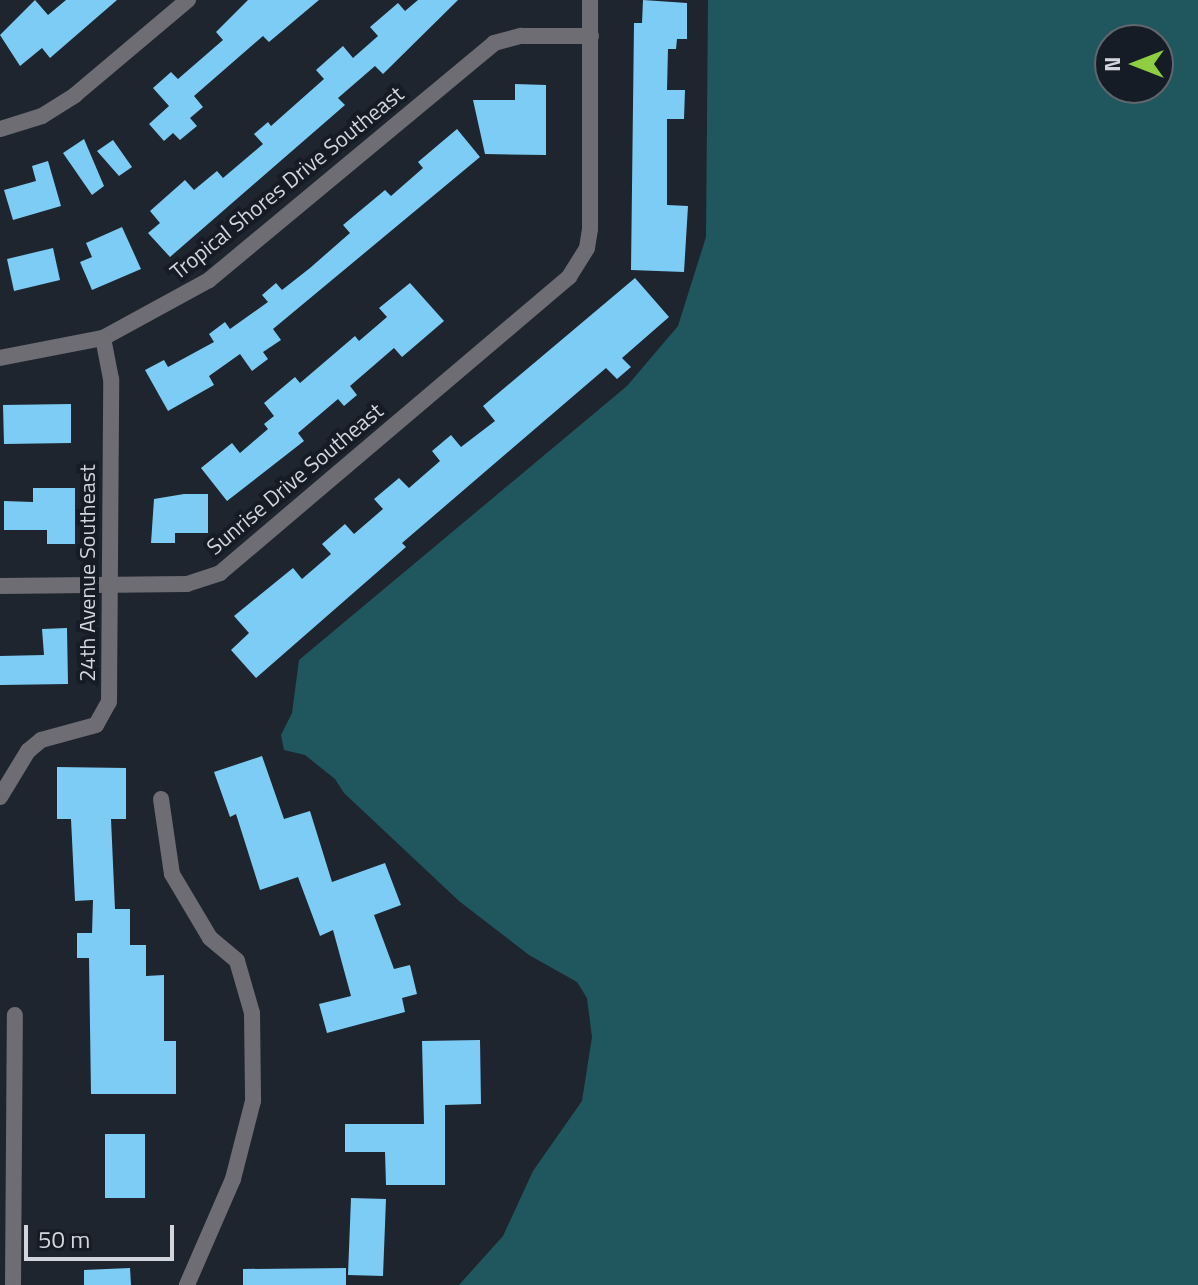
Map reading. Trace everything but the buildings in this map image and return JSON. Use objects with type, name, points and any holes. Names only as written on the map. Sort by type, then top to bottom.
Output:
[{"type":"street","points":[[0,129],[42,116],[75,95],[188,0]]},
{"type":"street","points":[[590,0],[591,36]]},
{"type":"street","name":"Sunrise Drive Southeast","points":[[0,586],[187,584],[220,573],[569,277],[587,248],[590,229],[591,36]]},
{"type":"street","name":"Tropical Shores Drive Southeast","points":[[0,358],[103,338],[209,280],[482,50],[504,38],[591,36]]},
{"type":"street","name":"24th Avenue Southeast","points":[[0,797],[28,751],[41,740],[96,725],[105,715],[109,702],[111,379],[103,338]]},
{"type":"street","points":[[161,799],[172,874],[210,938],[237,961],[252,1013],[253,1101],[233,1179],[187,1285]]},
{"type":"street","points":[[13,1285],[15,1015]]},
{"type":"water","points":[[708,0],[1198,0],[1198,1285],[459,1285],[503,1236],[533,1171],[582,1101],[592,1037],[587,998],[577,982],[529,955],[459,901],[344,793],[335,779],[305,755],[284,750],[281,735],[292,713],[299,660],[627,386],[678,326],[706,237]]}]
